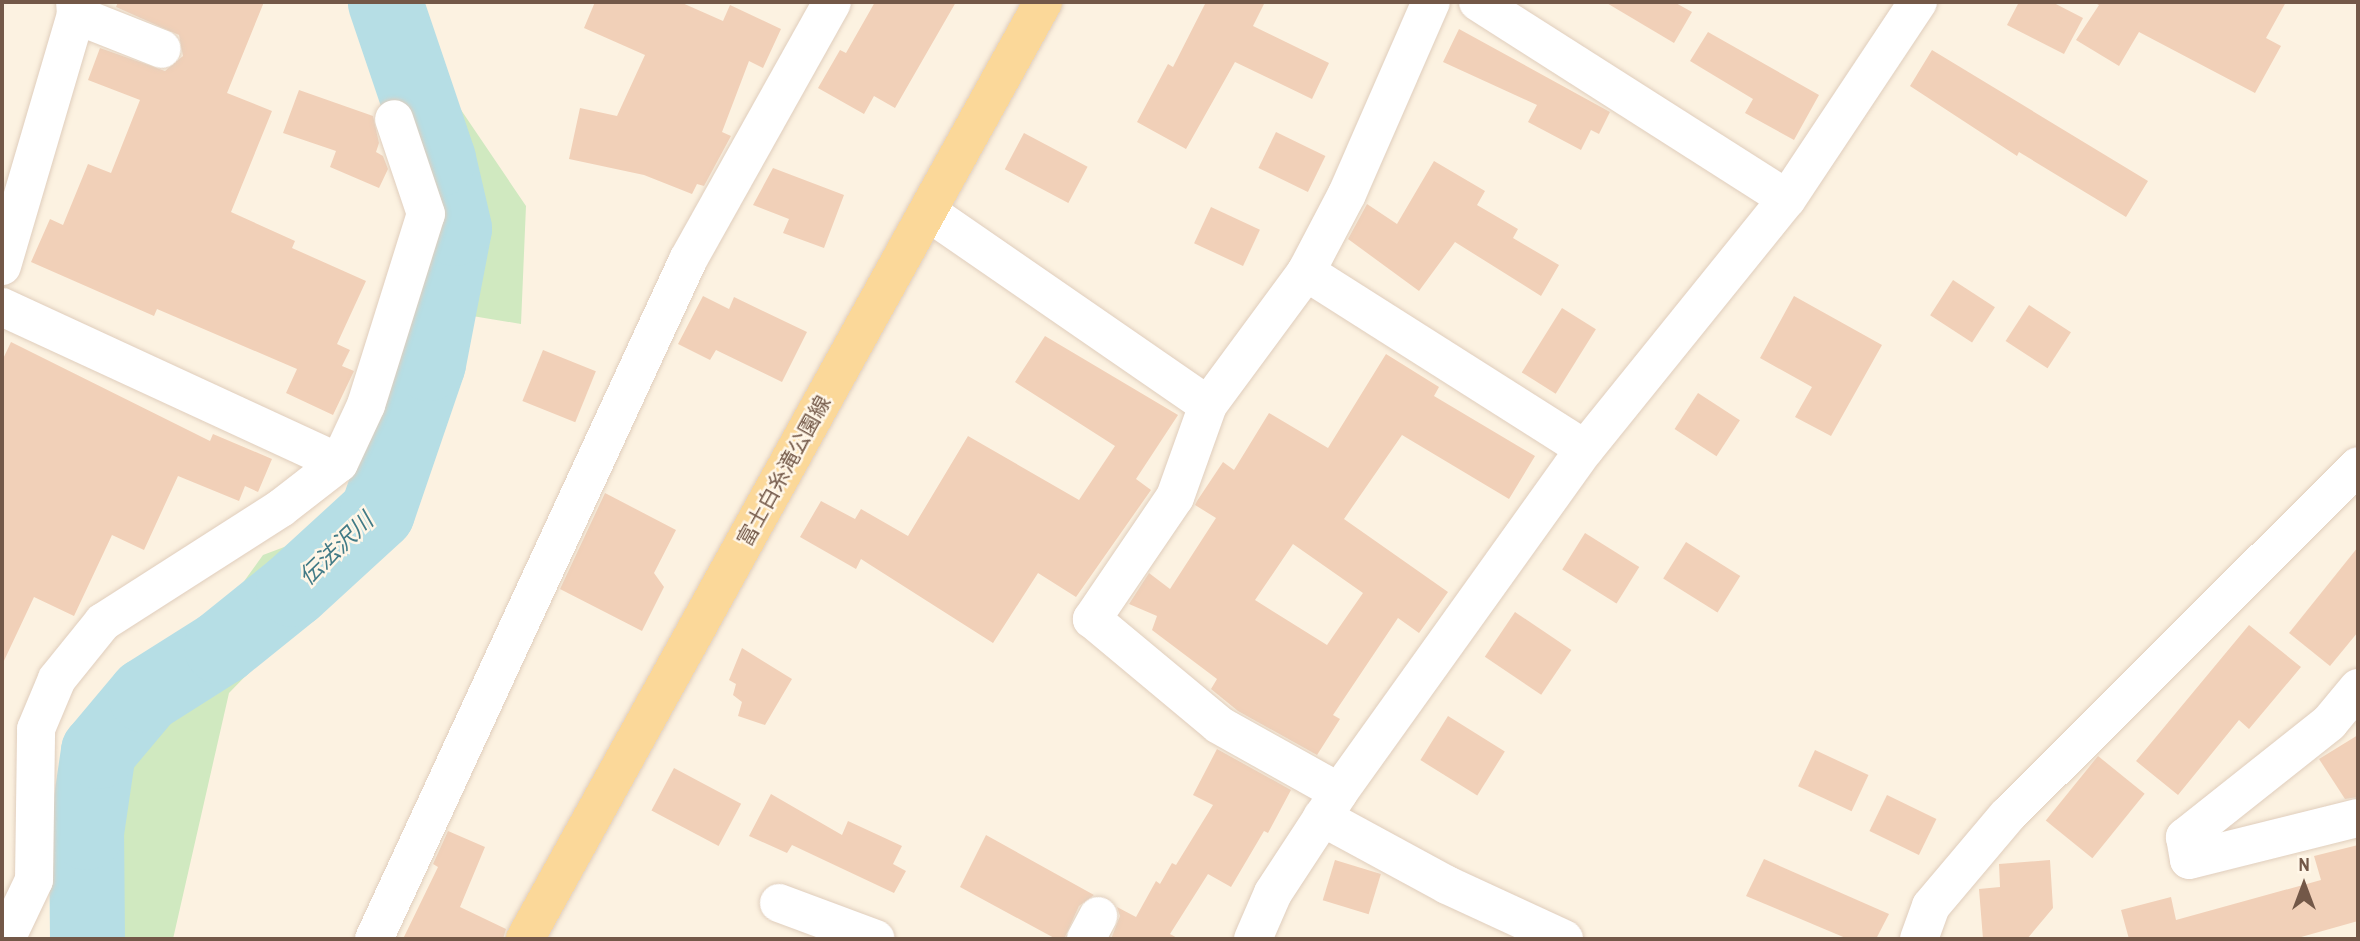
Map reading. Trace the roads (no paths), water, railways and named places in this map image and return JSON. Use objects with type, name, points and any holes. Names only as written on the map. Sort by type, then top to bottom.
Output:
[{"type":"main road","name":"富士白糸滝公園線","points":[[525,939],[1043,2]]},
{"type":"street","points":[[374,939],[688,260],[832,2]]},
{"type":"street","points":[[1431,2],[1347,194],[1306,272],[1208,405],[1175,496],[1092,619],[1219,724],[1447,885],[1564,939]]},
{"type":"street","points":[[1478,2],[1787,199]]},
{"type":"street","points":[[1253,939],[1273,893],[1331,805],[1586,449],[1787,199],[1918,2]]},
{"type":"street","points":[[2,265],[76,8],[162,49]]},
{"type":"street","points":[[6,939],[34,880],[36,729],[57,679],[103,622],[281,508],[339,463],[366,405],[426,214],[394,119]]},
{"type":"street","points":[[928,212],[1208,405]]},
{"type":"street","points":[[1306,272],[1586,449]]},
{"type":"street","points":[[2,307],[339,463]]},
{"type":"street","points":[[1919,939],[1931,906],[2008,815],[2358,466]]},
{"type":"street","points":[[2358,688],[2329,723],[2185,837],[2189,860],[2358,818]]},
{"type":"street","points":[[779,903],[876,939]]},
{"type":"waterway","name":"伝法沢川","points":[[87,939],[86,832],[98,751],[145,695],[221,647],[293,589],[377,512],[428,363],[454,228],[438,159],[385,2]]}]
